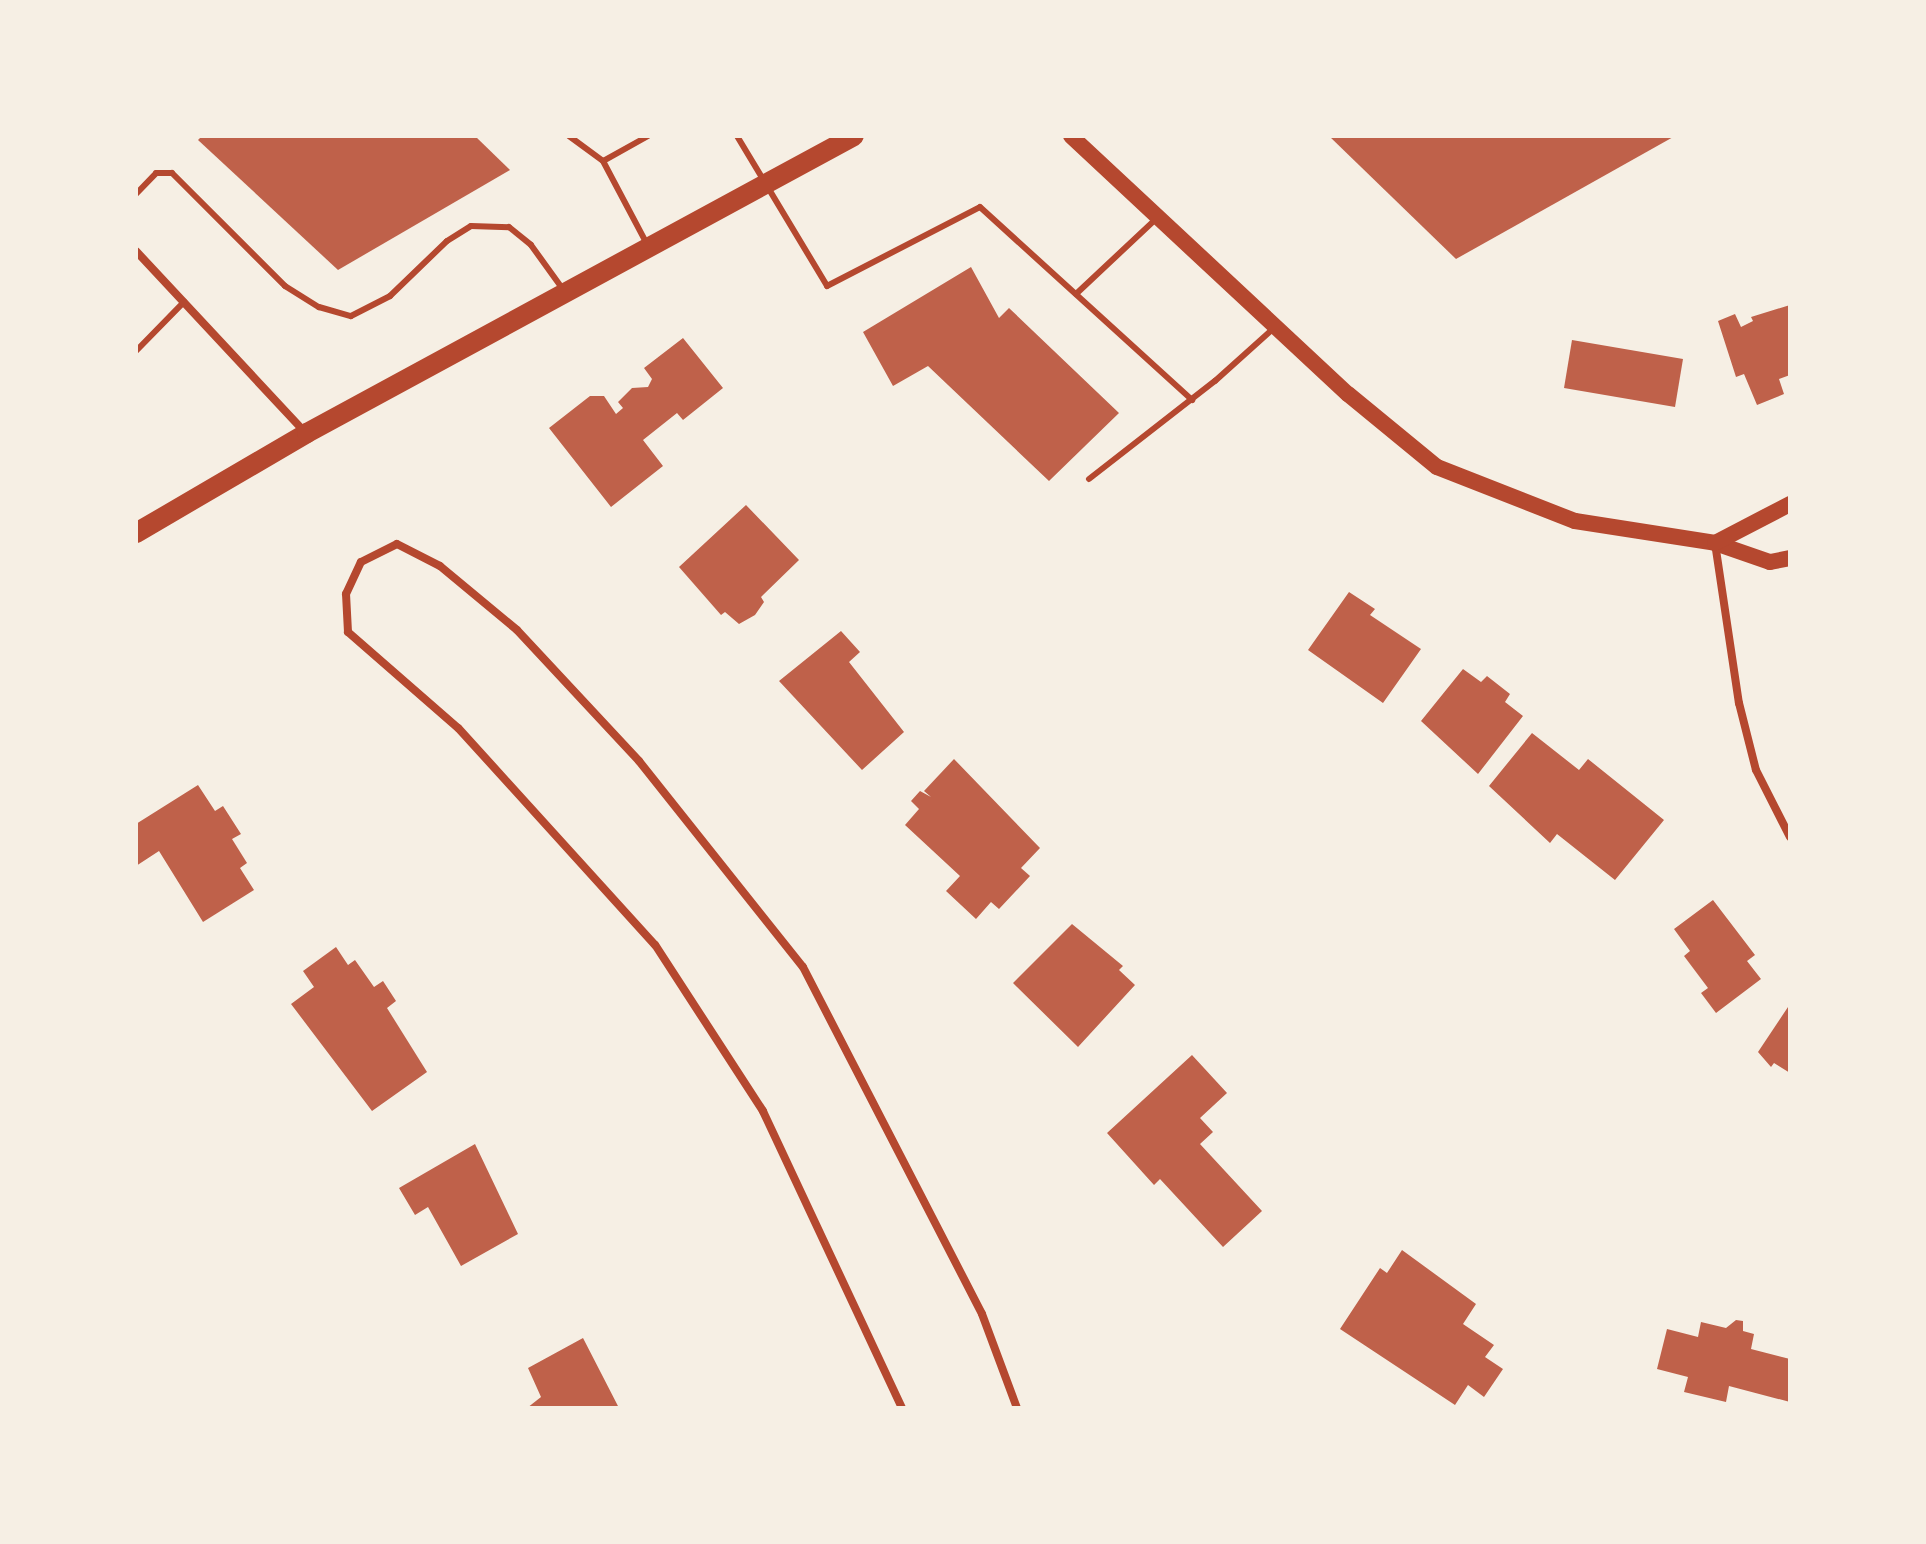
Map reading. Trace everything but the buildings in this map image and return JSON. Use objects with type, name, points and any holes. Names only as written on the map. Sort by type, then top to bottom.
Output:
[{"type":"main road","points":[[136,533],[307,433],[567,295],[854,136]]},
{"type":"main road","points":[[1071,136],[1275,326],[1437,467],[1575,521],[1715,543],[1770,562],[1790,558]]},
{"type":"main road","points":[[1715,543],[1790,504]]},
{"type":"street","points":[[136,251],[307,433]]},
{"type":"street","points":[[1715,543],[1739,703],[1756,770],[1790,837]]},
{"type":"street","points":[[902,1408],[763,1111],[655,945],[458,728],[348,632],[346,594],[361,562],[397,544],[440,566],[517,630],[639,761],[803,967],[982,1314],[1017,1408]]},
{"type":"lane","points":[[569,136],[603,161],[650,249]]},
{"type":"lane","points":[[603,161],[648,136]]},
{"type":"lane","points":[[737,136],[764,186],[827,286],[980,207],[1192,400]]},
{"type":"lane","points":[[136,194],[156,173],[172,173],[285,286],[319,307],[351,316],[390,296],[447,241],[471,226],[509,227],[531,245],[567,295]]},
{"type":"lane","points":[[1076,294],[1158,217]]},
{"type":"lane","points":[[136,351],[184,302]]},
{"type":"lane","points":[[1089,479],[1192,400],[1275,326]]}]
